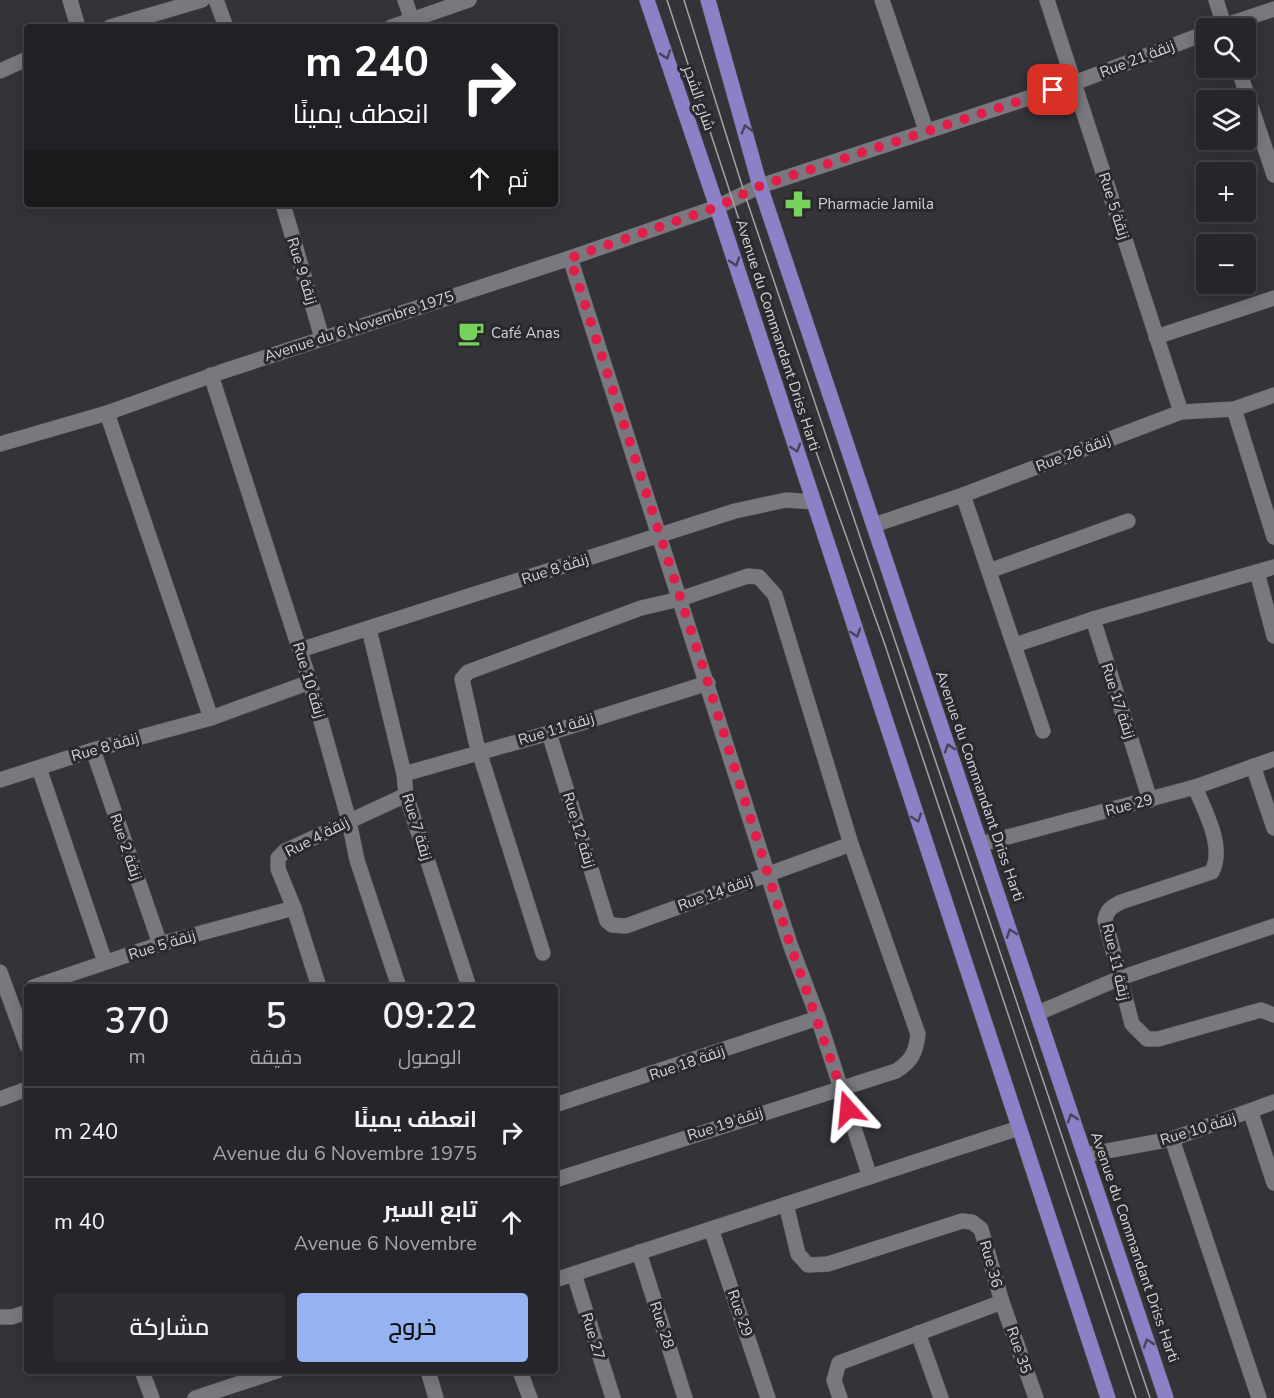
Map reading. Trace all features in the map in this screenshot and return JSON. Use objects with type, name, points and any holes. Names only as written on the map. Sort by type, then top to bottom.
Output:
[{"type":"main road","name":"شارع الشجر","points":[[647,0],[717,207]]},
{"type":"main road","points":[[708,0],[760,186]]},
{"type":"main road","name":"Avenue du Commandant Driss Harti","points":[[760,186],[1166,1398]]},
{"type":"main road","name":"Avenue du Commandant Driss Harti","points":[[717,207],[1108,1398]]},
{"type":"street","points":[[70,0],[77,24]]},
{"type":"street","points":[[120,24],[202,0]]},
{"type":"street","points":[[216,0],[225,24]]},
{"type":"street","points":[[405,0],[412,20]]},
{"type":"street","points":[[400,24],[469,0]]},
{"type":"street","points":[[882,0],[926,130]]},
{"type":"street","name":"Rue 5 زنقة","points":[[1047,0],[1181,412]]},
{"type":"street","points":[[1216,0],[1220,18]]},
{"type":"street","points":[[1249,18],[1274,9]]},
{"type":"street","name":"Rue 21 زنقة","points":[[717,207],[760,186],[1074,83],[1196,37]]},
{"type":"street","points":[[0,71],[24,60]]},
{"type":"street","points":[[1241,78],[1274,175]]},
{"type":"street","name":"Rue 9 زنقة","points":[[283,207],[322,338]]},
{"type":"street","name":"Avenue du 6 Novembre 1975","points":[[0,444],[107,413],[211,375],[570,258],[717,207]]},
{"type":"street","points":[[570,258],[790,944],[818,1018],[870,1177]]},
{"type":"street","points":[[1156,337],[1274,298]]},
{"type":"street","name":"Rue 10 زنقة","points":[[211,375],[310,682],[349,821],[357,860],[398,984]]},
{"type":"street","name":"Rue 26 زنقة","points":[[874,525],[963,495],[1181,412],[1234,409],[1274,394]]},
{"type":"street","points":[[1234,409],[1274,537]]},
{"type":"street","points":[[107,413],[211,718]]},
{"type":"street","points":[[963,495],[1043,731]]},
{"type":"street","name":"Rue 8 زنقة","points":[[300,650],[658,535],[770,503],[786,500],[813,502]]},
{"type":"street","points":[[989,571],[1128,521]]},
{"type":"street","points":[[1015,645],[1110,612],[1274,567]]},
{"type":"street","points":[[1257,572],[1274,636]]},
{"type":"street","points":[[543,953],[480,753],[462,679],[468,672],[641,608],[680,599],[748,576],[759,577],[775,595],[851,844]]},
{"type":"street","name":"Rue 17 زنقة","points":[[1093,619],[1150,800]]},
{"type":"street","name":"Rue 7 زنقة","points":[[369,629],[404,774],[406,795],[468,984]]},
{"type":"street","name":"Rue 8 زنقة","points":[[0,780],[93,750],[211,718],[310,682]]},
{"type":"street","name":"Rue 11 زنقة","points":[[404,774],[549,733],[708,683]]},
{"type":"street","name":"Rue 12 زنقة","points":[[549,733],[607,921],[612,925]]},
{"type":"street","name":"Rue 2 زنقة","points":[[93,750],[160,944]]},
{"type":"street","name":"Rue 29","points":[[981,844],[1195,787],[1274,759]]},
{"type":"street","points":[[1253,766],[1274,828]]},
{"type":"street","points":[[39,768],[105,962]]},
{"type":"street","name":"Rue 11 زنقة","points":[[1195,787],[1215,842],[1218,860],[1212,872],[1110,908],[1105,921],[1132,1024],[1147,1039],[1158,1039],[1261,1010],[1274,1015]]},
{"type":"street","name":"Rue 4 زنقة","points":[[294,908],[278,869],[278,858],[285,851],[406,795]]},
{"type":"street","name":"Rue 14 زنقة","points":[[612,925],[626,926],[851,844]]},
{"type":"street","name":"Rue 19 زنقة","points":[[558,1179],[841,1086],[896,1071],[913,1057],[918,1034],[851,844]]},
{"type":"street","points":[[294,908],[317,984]]},
{"type":"street","name":"Rue 5 زنقة","points":[[42,984],[160,944],[294,908]]},
{"type":"street","points":[[1038,1013],[1120,978],[1274,926]]},
{"type":"street","points":[[0,972],[8,996],[7,1016],[24,1042]]},
{"type":"street","points":[[8,996],[24,990]]},
{"type":"street","name":"Rue 18 زنقة","points":[[558,1104],[818,1018]]},
{"type":"street","points":[[0,1099],[24,1090]]},
{"type":"street","name":"Rue 10 زنقة","points":[[1085,1155],[1173,1139],[1251,1113],[1274,1102]]},
{"type":"street","points":[[1251,1113],[1274,1183]]},
{"type":"street","points":[[558,1279],[1018,1128]]},
{"type":"street","points":[[1173,1139],[1259,1398]]},
{"type":"street","name":"Rue 36","points":[[786,1204],[798,1254],[808,1265],[828,1264],[962,1221],[972,1222],[981,1228],[1002,1302],[839,1363],[834,1380],[840,1398]]},
{"type":"street","name":"Rue 29","points":[[711,1229],[768,1398]]},
{"type":"street","name":"Rue 28","points":[[639,1252],[686,1398]]},
{"type":"street","name":"Rue 27","points":[[574,1274],[613,1398]]},
{"type":"street","name":"Rue 35","points":[[1002,1302],[1036,1398]]},
{"type":"street","points":[[0,1317],[12,1317],[24,1313]]},
{"type":"street","points":[[918,1333],[941,1398]]},
{"type":"street","points":[[143,1374],[152,1398]]},
{"type":"street","points":[[195,1398],[233,1392],[271,1374]]},
{"type":"street","points":[[429,1374],[436,1398]]},
{"type":"street","points":[[521,1374],[530,1398]]},
{"type":"tram line","points":[[667,0],[803,415],[885,645],[1136,1398]]},
{"type":"tram line","points":[[684,0],[745,195],[1150,1398]]},
{"type":"place","name":"Pharmacie Jamila","points":[[798,204]]},
{"type":"place","name":"Café Anas","points":[[471,333]]},
{"type":"route","points":[[848,1109],[818,1018],[790,944],[570,258],[717,207],[760,186],[1053,90]]}]
